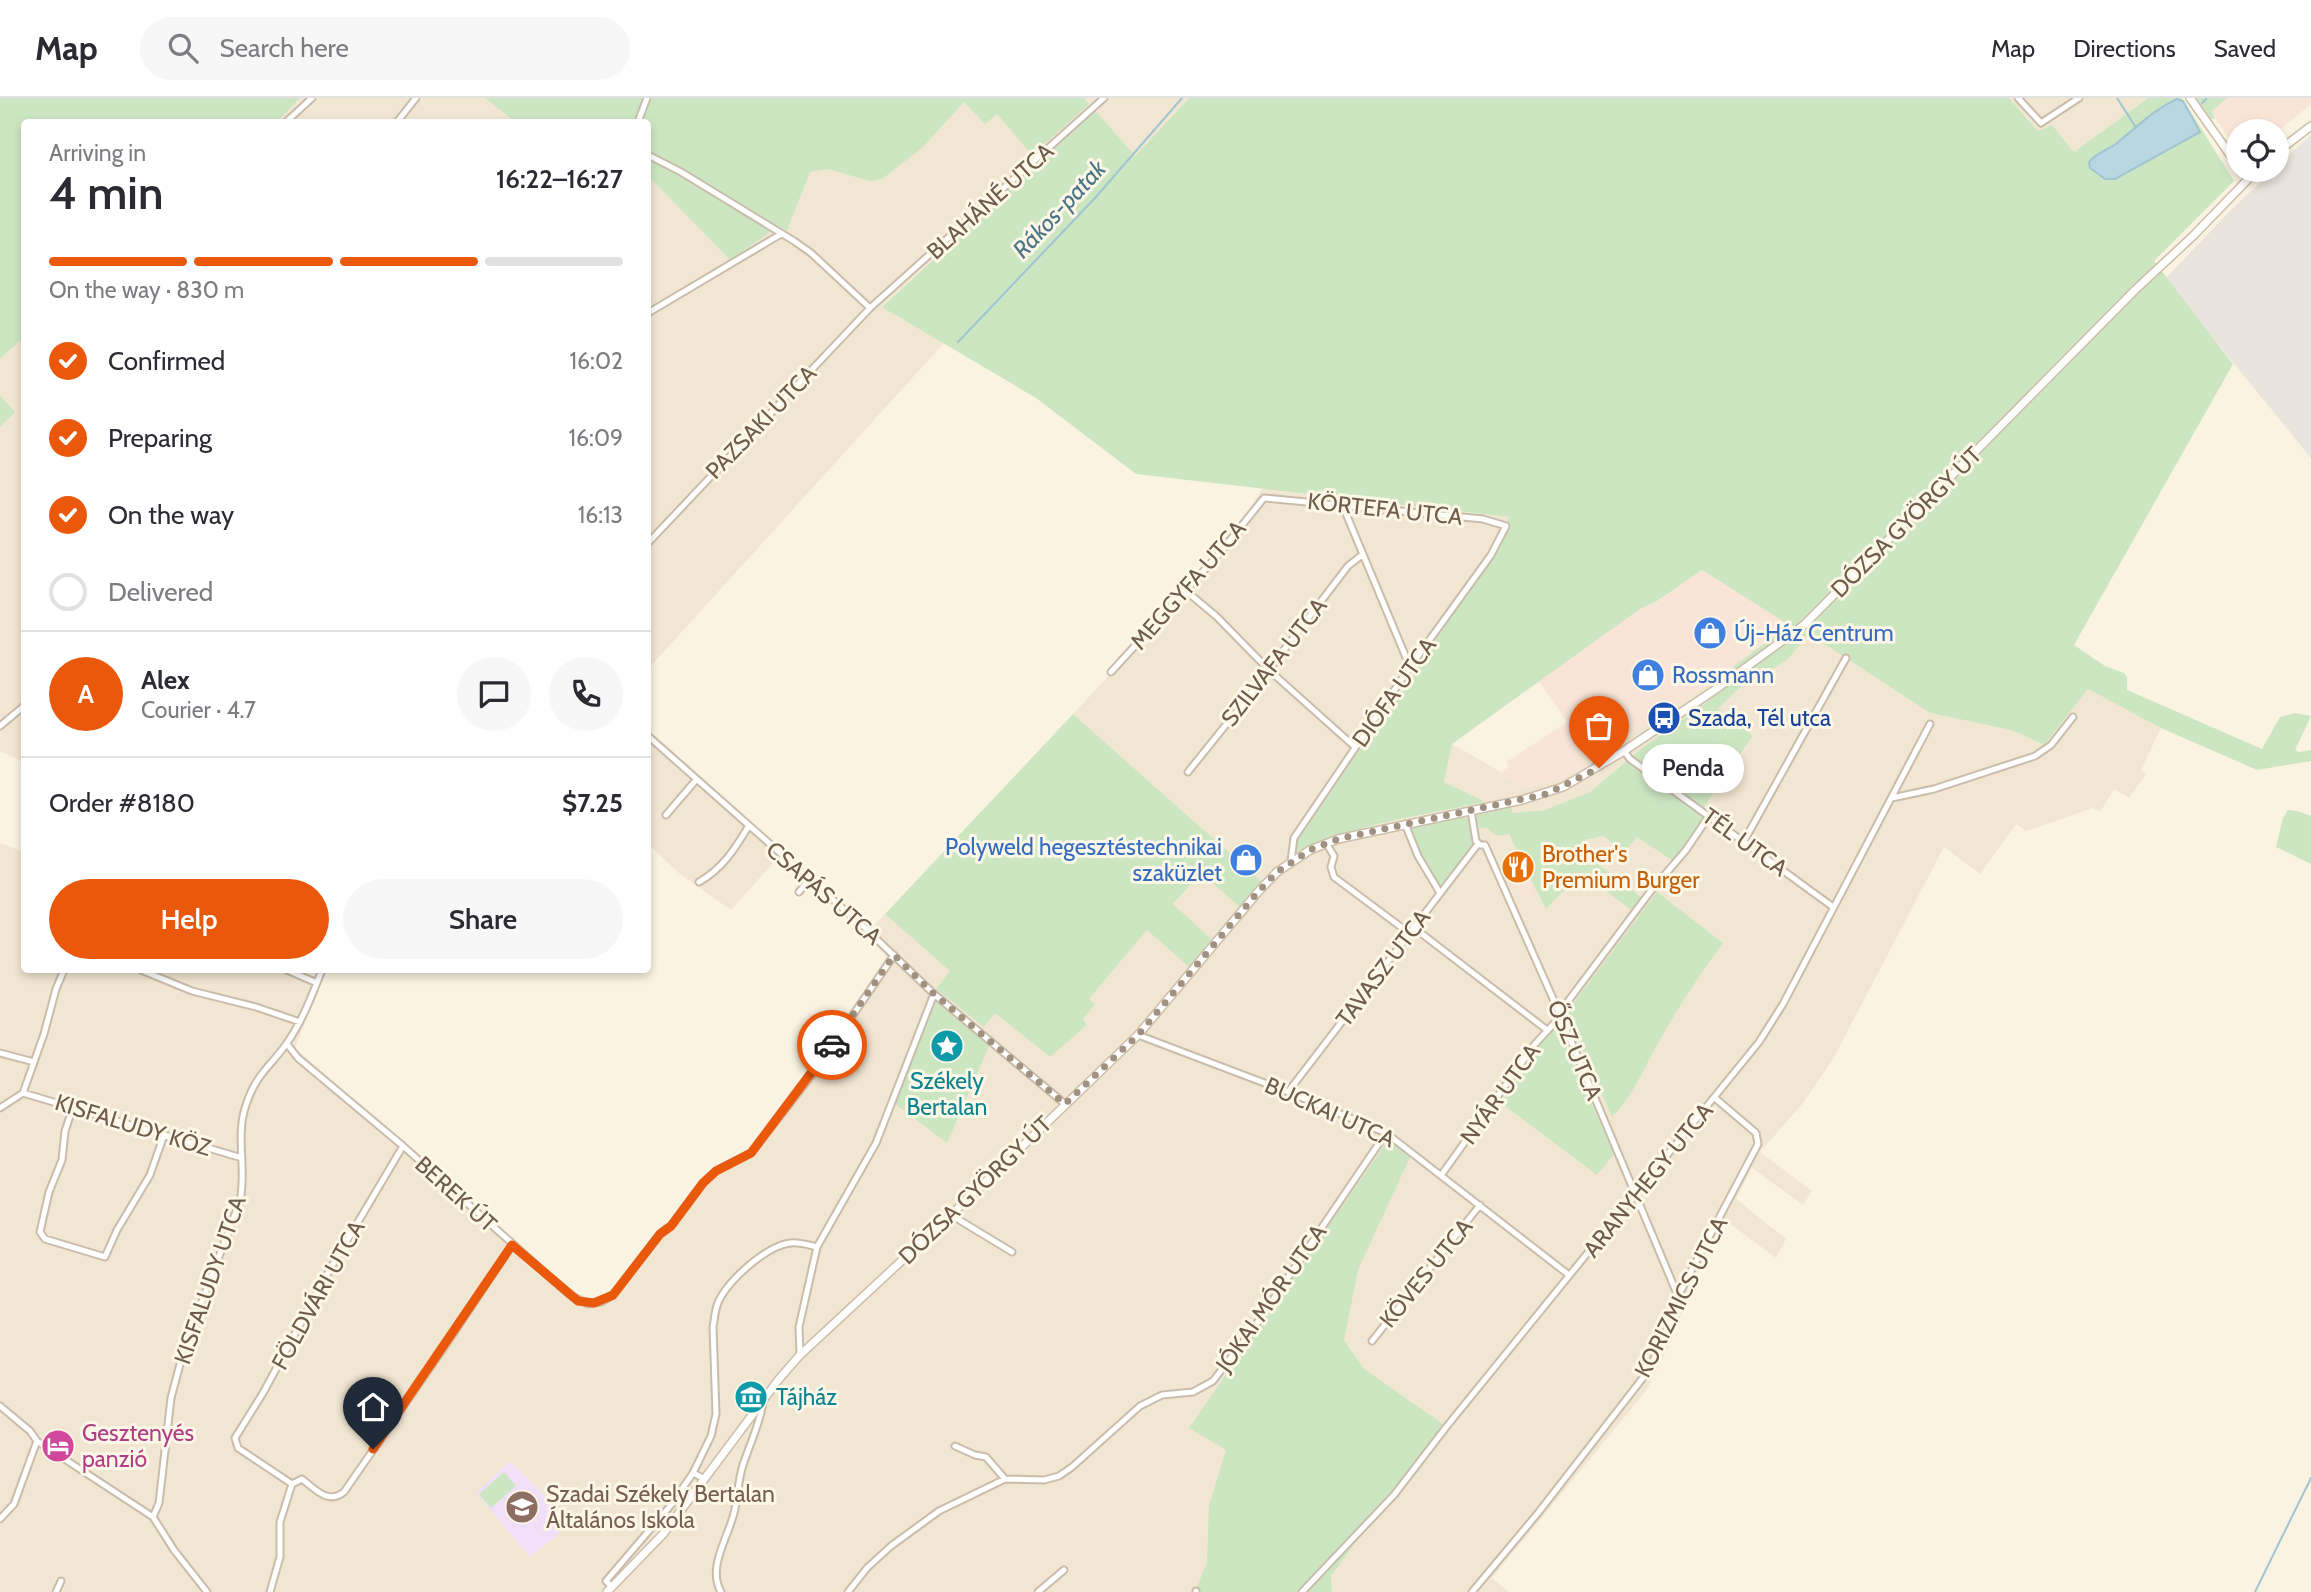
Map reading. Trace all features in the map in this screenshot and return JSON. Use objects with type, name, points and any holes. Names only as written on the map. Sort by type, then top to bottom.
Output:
[{"type":"main road","points":[[2190,98],[2226,148]]},
{"type":"main road","points":[[2289,143],[2311,126]]},
{"type":"main road","name":"DÓZSA GYÖRGY ÚT","points":[[610,1589],[664,1533],[800,1355],[951,1215],[1138,1035],[1258,892],[1291,861],[1326,843],[1546,794],[1579,779],[1719,687],[1804,625],[2244,182]]},
{"type":"street","points":[[289,119],[312,98]]},
{"type":"street","points":[[399,119],[416,98]]},
{"type":"street","points":[[639,119],[647,98]]},
{"type":"street","name":"BLAHÁNÉ UTCA","points":[[873,305],[1104,98]]},
{"type":"street","points":[[2018,98],[2041,123],[2079,98]]},
{"type":"street","points":[[651,157],[681,172],[811,253],[873,305]]},
{"type":"street","points":[[651,311],[781,234]]},
{"type":"street","name":"PAZSAKI UTCA","points":[[651,540],[873,305]]},
{"type":"street","name":"KÖRTEFA UTCA","points":[[1264,498],[1483,519],[1506,526]]},
{"type":"street","name":"MEGGYFA UTCA","points":[[1111,672],[1186,591],[1264,498]]},
{"type":"street","points":[[1342,504],[1410,667]]},
{"type":"street","name":"DIÓFA UTCA","points":[[1291,861],[1294,838],[1410,667],[1491,555],[1506,526]]},
{"type":"street","name":"SZILVAFA UTCA","points":[[1188,772],[1348,566],[1362,555]]},
{"type":"street","points":[[1186,591],[1216,615],[1269,670],[1355,747]]},
{"type":"street","points":[[1744,841],[1846,658]]},
{"type":"street","points":[[0,726],[21,708]]},
{"type":"street","points":[[1892,798],[1934,789],[2035,756],[2051,745],[2073,717]]},
{"type":"street","name":"ARANYHEGY UTCA","points":[[1302,1592],[1394,1495],[1765,1034],[1930,724]]},
{"type":"street","name":"CSAPÁS UTCA","points":[[651,739],[894,955],[934,994],[1065,1104]]},
{"type":"street","name":"TÉL UTCA","points":[[1624,751],[1631,760],[1833,907]]},
{"type":"street","points":[[666,815],[696,780]]},
{"type":"street","name":"ŐSZ UTCA","points":[[1471,811],[1478,844],[1485,845],[1560,1013],[1678,1296]]},
{"type":"street","name":"NYÁR UTCA","points":[[1442,1174],[1566,1004],[1650,892],[1686,850],[1709,816]]},
{"type":"street","points":[[1405,824],[1418,856],[1440,893]]},
{"type":"street","points":[[699,882],[726,861],[748,827]]},
{"type":"street","points":[[1326,843],[1334,856],[1331,867],[1334,877],[1409,933]]},
{"type":"street","name":"TAVASZ UTCA","points":[[1288,1092],[1478,844]]},
{"type":"street","points":[[799,892],[809,880]]},
{"type":"street","points":[[1413,927],[1547,1030]]},
{"type":"street","name":"BEREK ÚT","points":[[287,1044],[298,1058],[403,1146],[578,1301],[594,1303],[613,1295],[703,1183],[716,1171],[751,1153],[812,1075],[894,955]]},
{"type":"street","points":[[0,1108],[23,1093],[63,973]]},
{"type":"street","points":[[148,973],[192,991],[256,1007],[300,1022]]},
{"type":"street","points":[[294,973],[317,983]]},
{"type":"street","name":"KISFALUDY UTCA","points":[[153,1517],[159,1503],[171,1398],[184,1349],[240,1201],[243,1182],[241,1127],[245,1105],[256,1080],[287,1044],[300,1022],[321,973]]},
{"type":"street","points":[[800,1355],[799,1327],[817,1247],[876,1143],[934,994]]},
{"type":"street","name":"BUCKAI UTCA","points":[[1138,1035],[1386,1132],[1569,1275]]},
{"type":"street","points":[[0,1053],[34,1062]]},
{"type":"street","name":"KISFALUDY KÖZ","points":[[23,1093],[242,1158]]},
{"type":"street","name":"KORIZMICS UTCA","points":[[1472,1592],[1538,1513],[1649,1370],[1676,1309],[1678,1296],[1758,1144],[1756,1133],[1715,1098]]},
{"type":"street","points":[[73,1107],[65,1130],[64,1154],[49,1192],[40,1232],[45,1239],[105,1257],[117,1230],[150,1175],[164,1135]]},
{"type":"street","name":"JÓKAI MÓR UTCA","points":[[848,1592],[891,1546],[928,1518],[1004,1479],[1044,1480],[1059,1476],[1140,1405],[1156,1397],[1193,1392],[1213,1381],[1253,1329],[1386,1132]]},
{"type":"street","name":"FÖLDVÁRI UTCA","points":[[292,1484],[236,1444],[235,1438],[403,1146]]},
{"type":"street","name":"KÖVES UTCA","points":[[1372,1341],[1480,1205]]},
{"type":"street","points":[[951,1215],[1012,1252]]},
{"type":"street","points":[[705,1479],[693,1473],[711,1436],[716,1414],[713,1327],[721,1296],[741,1272],[784,1244],[798,1243],[817,1247]]},
{"type":"street","points":[[270,1592],[280,1557],[281,1517],[292,1484],[302,1479],[330,1498],[344,1492],[512,1245]]},
{"type":"street","points":[[721,1592],[716,1580],[718,1558],[735,1511],[742,1468],[760,1420],[763,1402]]},
{"type":"street","points":[[0,1406],[30,1431],[37,1441],[153,1517],[174,1550],[207,1592]]},
{"type":"street","points":[[0,1519],[14,1504],[37,1441]]},
{"type":"street","points":[[955,1446],[986,1457],[1004,1479]]},
{"type":"street","name":"DÓZSA GYÖRGY ÚT","points":[[610,1589],[606,1581],[671,1505],[693,1473]]},
{"type":"street","points":[[1038,1592],[1064,1570]]},
{"type":"street","points":[[56,1592],[61,1581]]},
{"type":"shaded area","points":[[300,98],[485,98],[511,119],[280,119]]},
{"type":"shaded area","points":[[1084,98],[1189,98],[1135,156],[1094,110],[882,306],[944,343],[651,666],[651,179],[730,260],[779,226],[787,231],[810,172],[828,169],[869,181],[965,102],[1089,103]]},
{"type":"shaded area","points":[[2009,98],[2148,98],[2074,152],[2052,125],[2038,131]]},
{"type":"shaded area","points":[[2227,98],[2311,98],[2311,104],[2289,122],[2289,119],[2226,119],[2226,134],[2212,111]]},
{"type":"shaded area","points":[[2311,135],[2311,458],[2165,279],[2260,182],[2289,182],[2289,155]]},
{"type":"shaded area","points":[[21,340],[21,761],[0,751],[0,427],[14,412],[0,395],[0,359]]},
{"type":"shaded area","points":[[1263,488],[1509,517],[1491,555],[1418,671],[1369,744],[1359,750],[1298,839],[1296,851],[1320,840],[1366,827],[1483,803],[1444,782],[1452,744],[1501,772],[1521,788],[1562,779],[1719,677],[1725,685],[1707,702],[1642,748],[1590,792],[1559,806],[1533,812],[1547,908],[1582,871],[1643,897],[1585,854],[1585,840],[1604,836],[1637,837],[1673,860],[1704,807],[1753,737],[1717,709],[1737,690],[1787,660],[1809,634],[1930,713],[2011,730],[2043,745],[2088,689],[2161,728],[2141,770],[2146,774],[2129,798],[2114,789],[2100,812],[2093,808],[2026,831],[2016,824],[1980,874],[1944,847],[1833,1059],[1803,1103],[1760,1152],[1812,1191],[1803,1205],[1752,1168],[1736,1199],[1786,1239],[1776,1258],[1725,1220],[1690,1289],[1672,1340],[1646,1391],[1492,1578],[1509,1592],[0,1592],[0,843],[21,851],[21,973],[299,973],[320,983],[295,1048],[583,1302],[593,1306],[607,1303],[614,1298],[713,1171],[748,1156],[771,1131],[891,960],[864,935],[885,914],[951,971],[937,989],[985,1026],[995,1012],[1050,1057],[1086,1024],[1083,1019],[1089,999],[1147,930],[1190,968],[1173,904],[1201,872],[1260,881],[1073,714],[1217,559]]},
{"type":"shaded area","points":[[1702,570],[1790,625],[1719,677],[1562,779],[1521,788],[1501,772],[1509,767],[1506,762],[1567,722],[1539,681],[1640,609],[1657,601]]},
{"type":"shaded area","points":[[651,732],[784,851],[731,910],[680,874],[651,847]]},
{"type":"shaded area","points":[[1524,869],[1534,893],[1523,898],[1512,874]]},
{"type":"shaded area","name":"Szadai Székely Bertalan Általános Iskola","points":[[510,1461],[570,1522],[530,1557],[476,1493]]},
{"type":"green space","points":[[0,98],[300,98],[280,119],[21,119],[21,340],[0,359]]},
{"type":"green space","points":[[485,98],[1084,98],[1089,104],[1032,155],[997,114],[985,124],[964,102],[922,148],[882,179],[869,181],[828,169],[810,172],[787,231],[779,226],[730,260],[651,179],[651,119],[511,119]]},
{"type":"green space","points":[[1189,98],[2009,98],[2038,131],[2052,125],[2074,152],[2148,98],[2182,98],[2226,168],[2226,182],[2233,182],[2154,261],[2233,364],[2074,645],[2105,666],[2124,673],[2127,677],[2127,690],[2262,749],[2280,717],[2295,713],[2311,716],[2295,750],[2311,750],[2311,761],[2257,770],[2161,728],[2088,689],[2044,745],[2011,730],[1930,713],[1809,634],[1787,660],[1737,690],[1718,709],[1753,736],[1704,807],[1704,822],[1673,861],[1637,837],[1623,853],[1604,836],[1585,840],[1585,854],[1643,898],[1632,911],[1582,872],[1546,909],[1509,834],[1497,836],[1486,828],[1480,828],[1476,817],[1480,813],[1511,806],[1513,813],[1545,810],[1590,792],[1642,748],[1707,702],[1725,685],[1719,677],[1789,625],[1702,570],[1657,601],[1640,609],[1452,744],[1444,782],[1485,802],[1342,834],[1296,852],[1298,839],[1359,750],[1369,743],[1491,555],[1509,517],[1136,474],[1036,398],[882,307],[1095,110],[1135,156]]},
{"type":"green space","points":[[2195,98],[2227,98],[2212,111],[2215,119],[2208,119]]},
{"type":"green space","points":[[0,395],[15,412],[0,427]]},
{"type":"green space","points":[[1073,714],[1261,881],[1240,907],[1201,873],[1173,904],[1211,939],[1190,968],[1147,930],[1089,999],[1095,1004],[1083,1019],[1087,1025],[1050,1057],[995,1013],[984,1027],[936,989],[950,971],[885,914]]},
{"type":"green space","points":[[2288,810],[2311,816],[2311,864],[2276,847],[2283,818]]},
{"type":"green space","points":[[1463,816],[1471,822],[1473,846],[1444,884],[1438,886],[1411,839],[1409,828]]},
{"type":"green space","points":[[1657,892],[1723,943],[1697,979],[1632,1090],[1612,1117],[1566,1013]]},
{"type":"green space","points":[[934,998],[991,1042],[947,1143],[894,1103]]},
{"type":"green space","points":[[1557,1025],[1614,1154],[1597,1175],[1501,1103],[1543,1040]]},
{"type":"green space","points":[[1388,1140],[1411,1155],[1358,1270],[1344,1340],[1364,1369],[1450,1429],[1389,1497],[1331,1576],[1332,1592],[1195,1592],[1207,1562],[1209,1506],[1226,1450],[1189,1428]]},
{"type":"green space","points":[[504,1472],[516,1486],[491,1508],[479,1494]]},
{"type":"water","points":[[2177,99],[2183,101],[2200,132],[2115,179],[2105,179],[2090,168],[2089,162],[2095,156]]},
{"type":"waterway","name":"Rákos-patak","points":[[958,342],[1095,198],[1182,98]]},
{"type":"waterway","points":[[2117,98],[2135,126]]},
{"type":"waterway","points":[[2202,103],[2207,98]]},
{"type":"waterway","points":[[2255,1592],[2311,1478]]},
{"type":"way so far","points":[[832,1045],[894,955],[934,994],[1065,1104],[1138,1035],[1258,892],[1291,861],[1338,839],[1546,794],[1599,768]]},
{"type":"place","name":"Új-Ház Centrum","points":[[1710,633]]},
{"type":"place","name":"Rossmann","points":[[1648,675]]},
{"type":"place","name":"Szada, Tél utca","points":[[1664,718]]},
{"type":"place","name":"Penda","points":[[1599,768]]},
{"type":"place","name":"Polyweld hegesztéstechnikai szaküzlet","points":[[1246,860]]},
{"type":"place","name":"Brother's Premium Burger","points":[[1518,867]]},
{"type":"place","name":"Székely Bertalan","points":[[947,1046]]},
{"type":"place","name":"Tájház","points":[[751,1397]]},
{"type":"place","name":"Gesztenyés panzió","points":[[58,1446]]},
{"type":"place","name":"Szadai Székely Bertalan Általános Iskola","points":[[522,1507]]},
{"type":"route","points":[[373,1449],[512,1245],[578,1301],[588,1304],[607,1299],[618,1290],[660,1234],[671,1226],[703,1183],[716,1171],[751,1153],[832,1045]]}]
